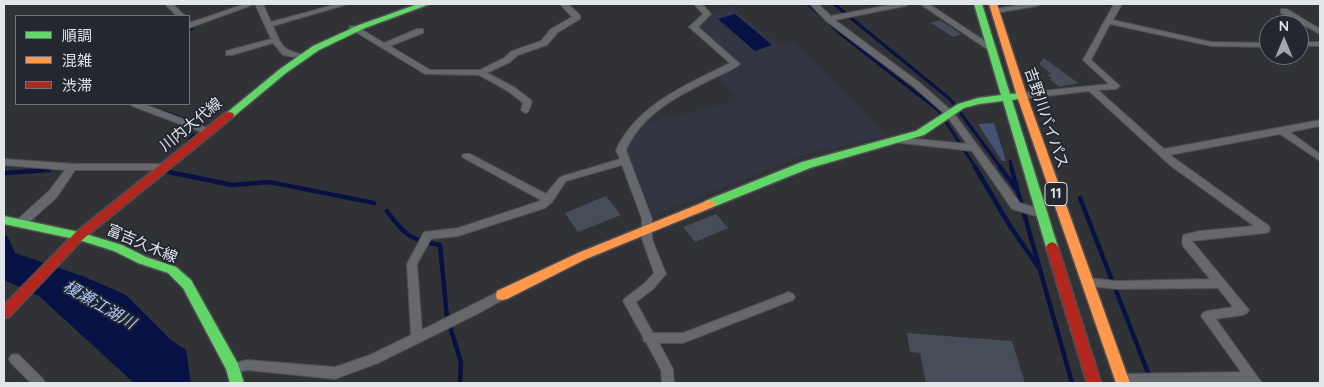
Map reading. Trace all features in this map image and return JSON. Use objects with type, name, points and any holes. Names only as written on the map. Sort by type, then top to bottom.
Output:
[{"type":"main road","name":"川内大代線","points":[[4,313],[79,236],[302,56],[353,28],[426,4]]},
{"type":"main road","name":"吉野川バイパス","points":[[978,4],[1094,383]]},
{"type":"main road","name":"吉野川バイパス","points":[[994,7],[1022,96],[1122,381]]},
{"type":"main road","points":[[502,295],[582,256],[806,165],[856,149],[920,133],[951,114],[978,101],[1022,96]]},
{"type":"main road","name":"富吉久木線","points":[[4,220],[79,236],[118,248],[142,260],[172,270],[188,284],[233,368],[237,383]]},
{"type":"street","points":[[169,4],[180,15]]},
{"type":"street","points":[[190,25],[251,4]]},
{"type":"street","points":[[262,4],[268,24],[278,46],[286,53],[302,56]]},
{"type":"street","points":[[268,24],[344,4]]},
{"type":"street","points":[[481,73],[507,60],[515,53],[544,43],[554,31],[577,17],[564,4]]},
{"type":"street","points":[[668,383],[667,369],[629,301],[649,286],[660,274],[647,239],[647,219],[624,161],[622,145],[638,123],[647,115],[677,95],[736,64],[692,27],[707,14],[698,4]]},
{"type":"street","points":[[814,4],[829,18],[917,85],[951,114],[965,147],[1020,208],[1043,214]]},
{"type":"street","points":[[829,18],[905,4]]},
{"type":"street","points":[[924,4],[990,47]]},
{"type":"street","points":[[994,7],[1037,4]]},
{"type":"street","points":[[1022,96],[1116,86],[1087,60],[1118,4]]},
{"type":"street","points":[[1284,11],[1320,32]]},
{"type":"street","points":[[1108,21],[1211,44],[1259,45]]},
{"type":"street","points":[[353,28],[428,72],[481,73],[511,88],[528,102],[525,110]]},
{"type":"street","points":[[384,46],[420,31]]},
{"type":"street","points":[[228,54],[275,40]]},
{"type":"street","points":[[1091,88],[1162,153],[1265,229],[1187,238],[1187,243],[1242,310],[1207,316],[1253,380]]},
{"type":"street","points":[[138,105],[207,131]]},
{"type":"street","points":[[1162,153],[1320,123]]},
{"type":"street","points":[[1281,130],[1320,158]]},
{"type":"street","points":[[896,140],[965,147]]},
{"type":"street","points":[[467,156],[548,200]]},
{"type":"street","points":[[417,338],[412,264],[428,235],[458,232],[541,205],[548,200],[564,179],[624,161]]},
{"type":"street","points":[[4,162],[72,167],[163,167]]},
{"type":"street","points":[[21,223],[53,194],[72,167]]},
{"type":"street","points":[[1087,282],[1113,285],[1220,283]]},
{"type":"street","points":[[233,368],[247,365],[335,373],[374,359],[502,295]]},
{"type":"street","points":[[648,338],[683,338],[790,297]]},
{"type":"street","points":[[15,359],[39,383]]},
{"type":"street","points":[[1122,381],[1149,378],[1253,380]]},
{"type":"shaded area","points":[[730,6],[782,47],[794,43],[824,73],[827,73],[886,136],[803,155],[650,217],[625,154],[626,146],[645,123],[739,101],[717,77],[741,65],[697,28],[709,15]]},
{"type":"shaded area","points":[[994,123],[1006,161],[1002,161],[978,124]]},
{"type":"water","points":[[735,14],[772,45],[755,51],[718,19]]},
{"type":"water","name":"榎瀬江湖川","points":[[4,235],[8,237],[15,253],[85,277],[126,295],[171,340],[186,350],[191,383],[134,383],[39,296],[4,280]]},
{"type":"building","points":[[940,20],[961,34],[953,37],[931,23]]},
{"type":"building","points":[[1044,58],[1078,83],[1060,87],[1049,79],[1053,79],[1047,75],[1051,74],[1039,64]]},
{"type":"building","points":[[606,196],[621,215],[578,232],[565,213]]},
{"type":"building","points":[[716,214],[728,228],[695,242],[683,227]]},
{"type":"building","points":[[907,333],[1012,341],[1025,383],[926,383],[920,353],[910,352]]},
{"type":"waterway","points":[[808,4],[842,35],[938,110],[976,168]]},
{"type":"waterway","points":[[834,4],[951,100],[1001,168]]},
{"type":"waterway","points":[[162,111],[200,125]]},
{"type":"waterway","points":[[190,139],[194,135]]},
{"type":"waterway","points":[[1010,161],[1012,168]]},
{"type":"waterway","points":[[975,167],[1010,226],[1039,268]]},
{"type":"waterway","points":[[1000,167],[1017,190]]},
{"type":"waterway","points":[[1011,167],[1072,383]]},
{"type":"waterway","points":[[4,173],[49,170]]},
{"type":"waterway","points":[[164,171],[232,185],[269,182],[374,203]]},
{"type":"waterway","points":[[1080,198],[1152,383]]},
{"type":"waterway","points":[[387,211],[398,226],[409,235],[422,241],[440,245],[447,317],[461,362],[460,383]]},
{"type":"traffic: fast","points":[[229,115],[283,71],[316,48],[362,26],[426,4]]},
{"type":"traffic: fast","points":[[978,4],[1052,247]]},
{"type":"traffic: fast","points":[[709,204],[806,165],[920,133],[961,106],[978,101],[1022,96]]},
{"type":"traffic: fast","points":[[4,220],[79,236],[118,248],[142,260],[172,270],[187,284],[233,368],[237,383]]},
{"type":"traffic: slow","points":[[993,4],[1022,96],[1123,383]]},
{"type":"traffic: slow","points":[[502,295],[582,256],[709,204]]},
{"type":"traffic: jam","points":[[4,313],[79,236],[229,115]]},
{"type":"traffic: jam","points":[[1052,247],[1094,383]]}]
